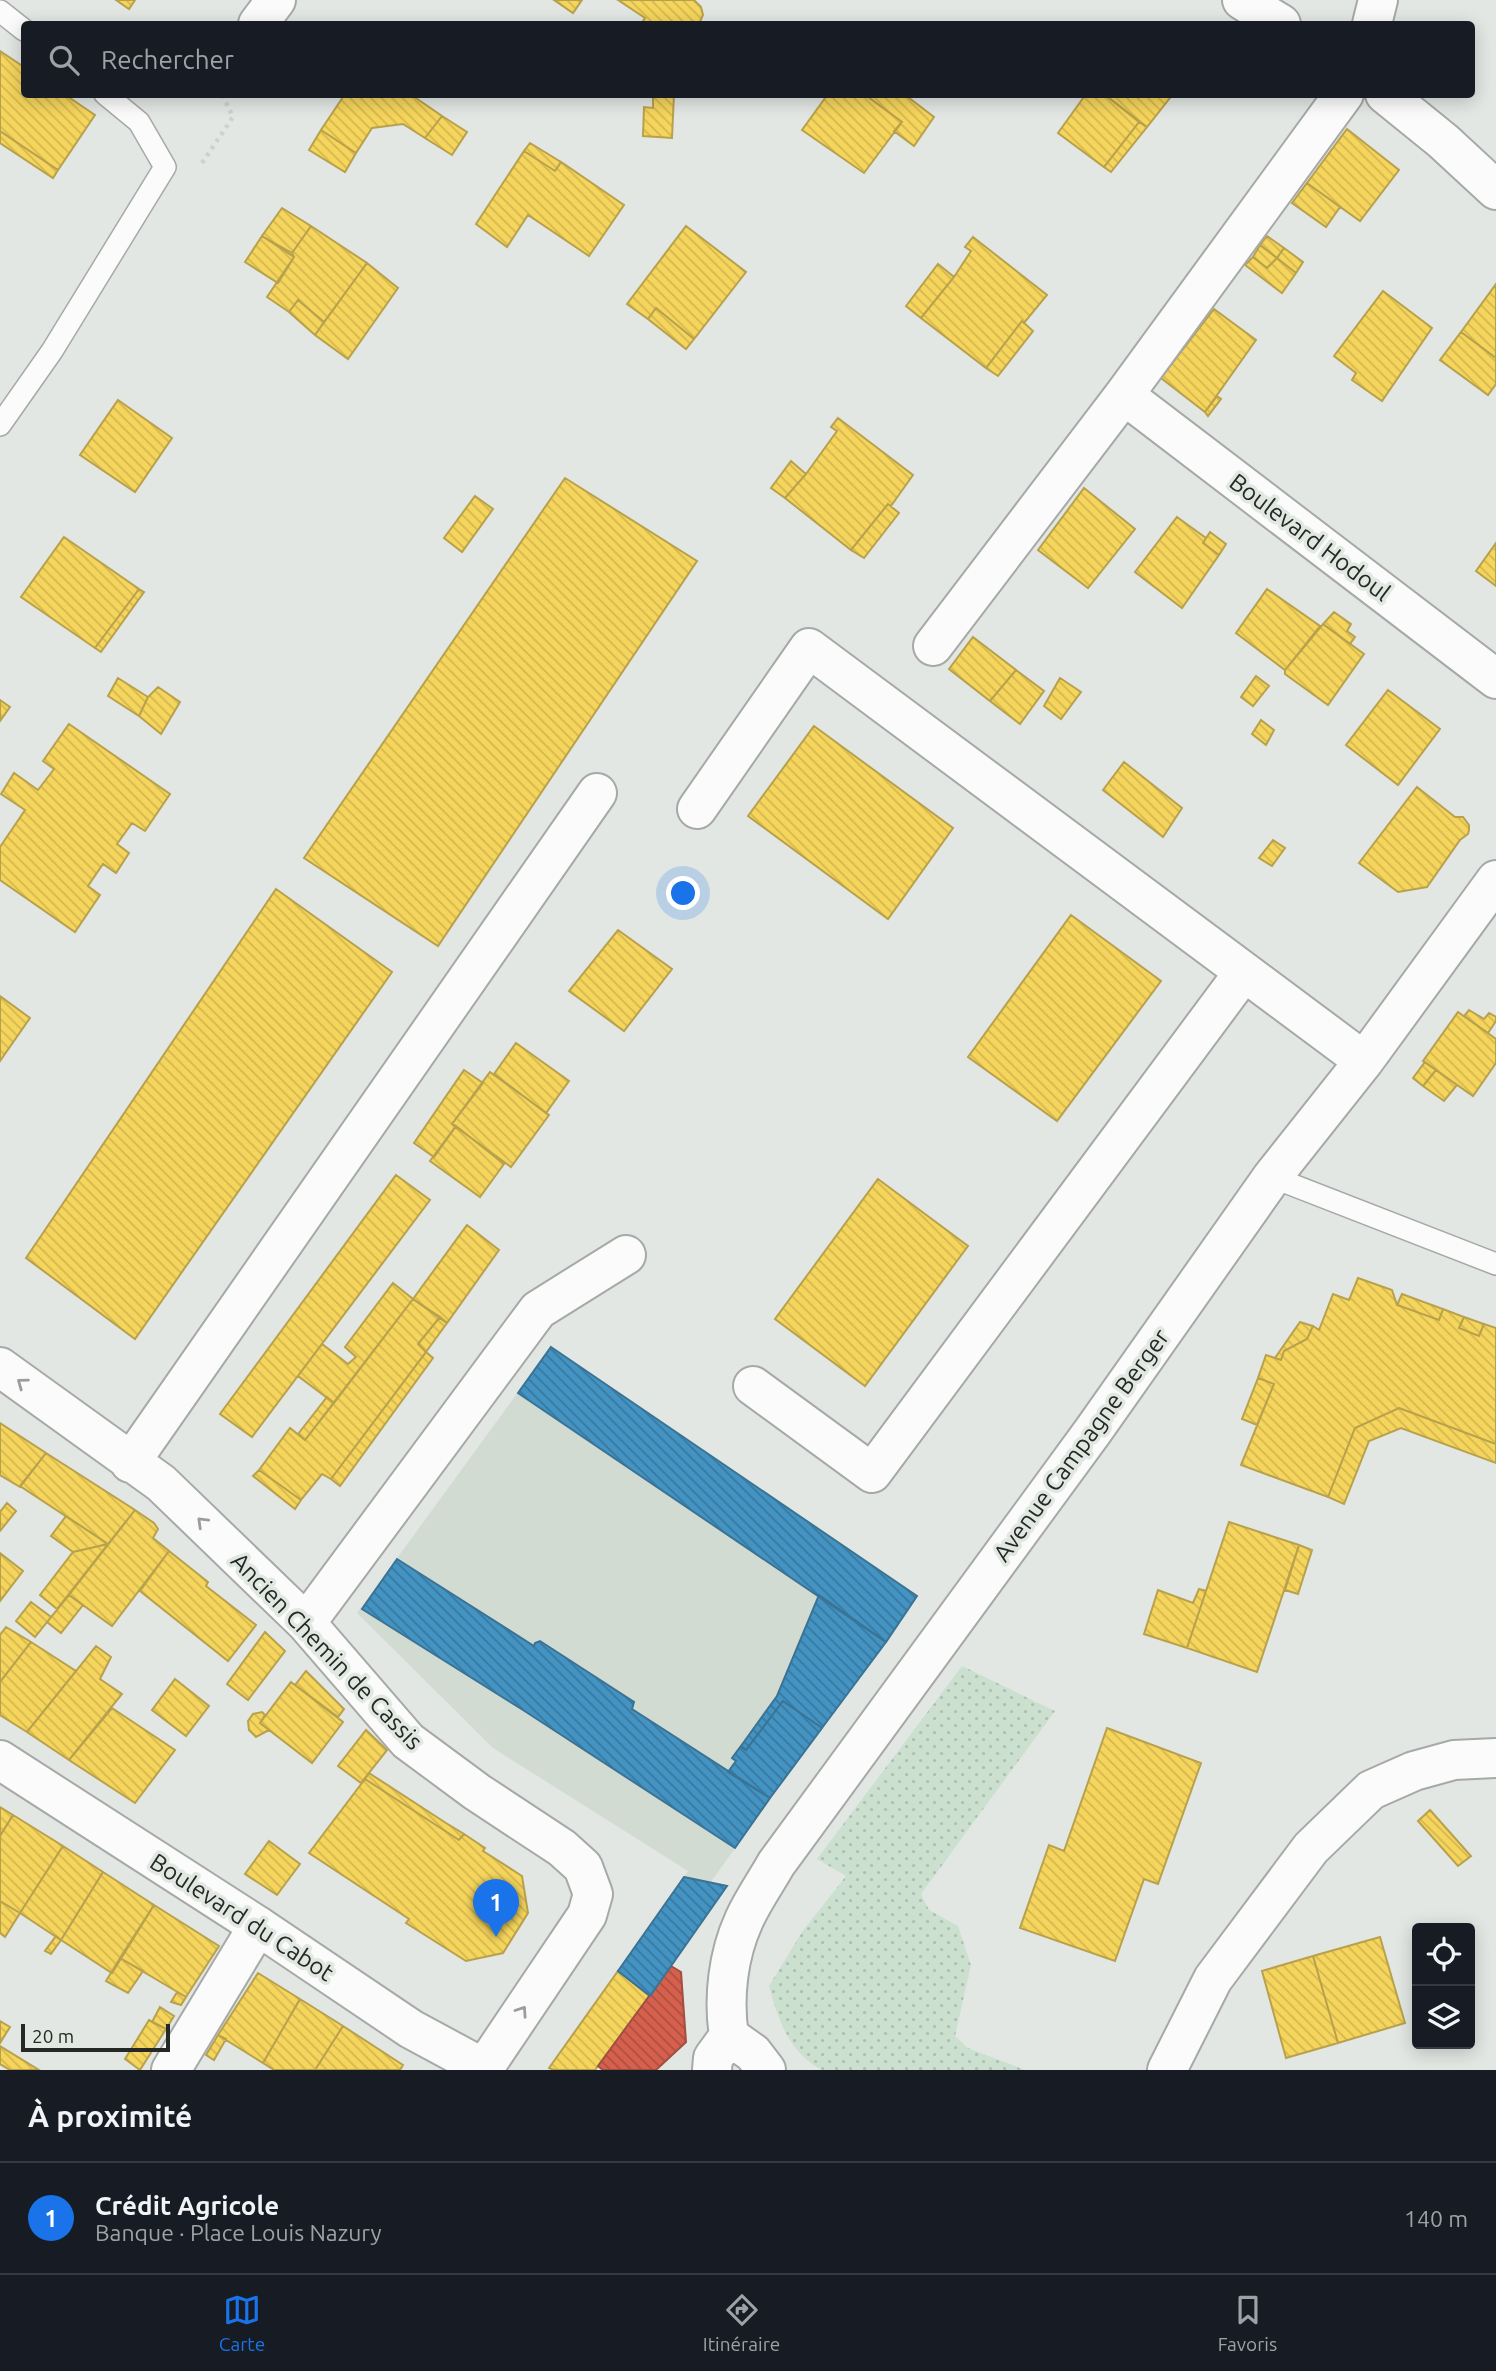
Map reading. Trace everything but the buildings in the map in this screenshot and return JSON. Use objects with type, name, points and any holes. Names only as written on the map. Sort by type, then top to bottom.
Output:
[{"type":"street","points":[[260,21],[276,0]]},
{"type":"street","points":[[1242,0],[1276,21]]},
{"type":"street","points":[[1373,21],[1378,0]]},
{"type":"street","points":[[933,646],[1124,395],[1341,98]]},
{"type":"street","points":[[1390,98],[1443,141],[1496,190]]},
{"type":"street","name":"Boulevard Hodoul","points":[[1124,395],[1496,679]]},
{"type":"street","points":[[697,809],[809,648],[1364,1061]]},
{"type":"street","points":[[130,1462],[597,793]]},
{"type":"street","name":"Avenue Campagne Berger","points":[[729,2036],[726,2018],[727,1990],[733,1951],[744,1920],[776,1864],[1093,1432],[1272,1177],[1364,1061],[1496,880]]},
{"type":"street","points":[[753,1386],[873,1473],[1244,972]]},
{"type":"street","points":[[306,1623],[538,1310],[626,1255]]},
{"type":"street","name":"Ancien Chemin de Cassis","points":[[0,1367],[161,1483],[306,1623],[408,1741],[477,1792],[562,1848],[583,1867],[593,1894],[587,1915],[486,2069]]},
{"type":"street","points":[[1167,2070],[1213,1979],[1311,1848],[1371,1790],[1414,1771],[1454,1760],[1496,1758]]},
{"type":"street","name":"Boulevard du Cabot","points":[[0,1760],[258,1926],[411,2029],[486,2069]]},
{"type":"street","points":[[171,2070],[258,1926]]},
{"type":"street","points":[[712,2070],[713,2058],[729,2036],[753,2053],[766,2070]]},
{"type":"lane","points":[[0,10],[21,28]]},
{"type":"lane","points":[[0,425],[52,351],[165,167],[139,122],[110,98]]},
{"type":"lane","points":[[1272,1177],[1496,1264]]},
{"type":"path","points":[[165,167],[197,171],[233,117],[224,98]]},
{"type":"shaded area","points":[[551,1347],[917,1596],[710,1883],[684,1877],[688,1871],[493,1748],[357,1613]]},
{"type":"green space","points":[[962,1666],[1055,1711],[921,1894],[929,1910],[958,1926],[971,1965],[955,2036],[968,2048],[1025,2070],[822,2070],[801,2054],[786,2034],[769,1986],[802,1932],[846,1876],[817,1859]]},
{"type":"place","name":"Crédit Agricole","points":[[496,1937]]}]
